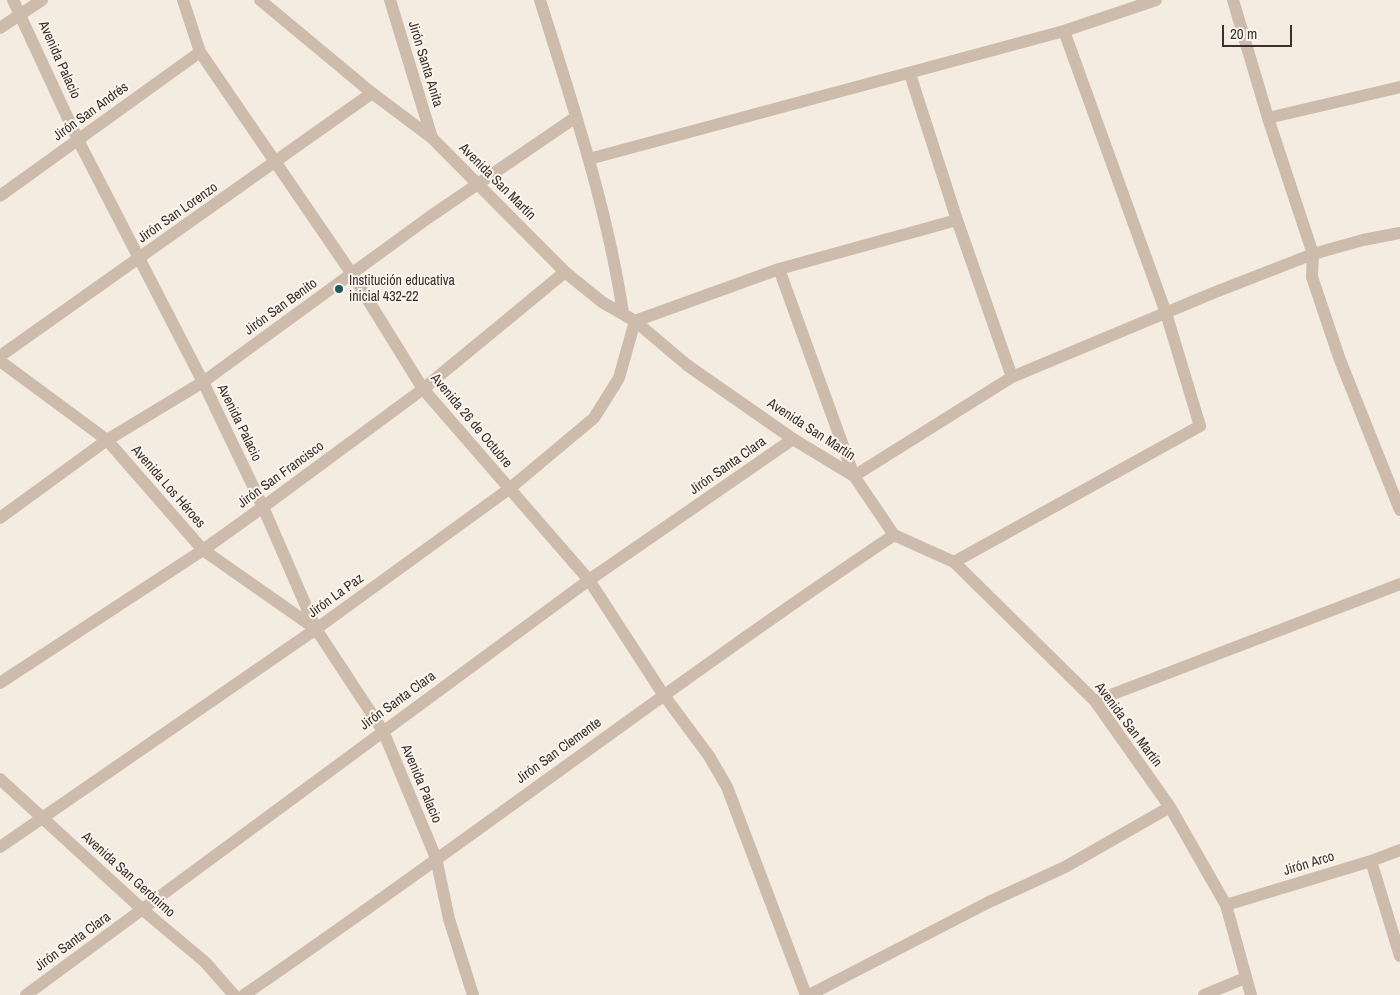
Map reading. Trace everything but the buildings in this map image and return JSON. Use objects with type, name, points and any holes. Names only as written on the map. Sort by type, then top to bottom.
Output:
[{"type":"street","name":"Avenida Palacio","points":[[13,0],[21,13],[78,140],[203,382],[263,508],[316,629],[383,731],[436,858]]},
{"type":"street","points":[[0,28],[42,0]]},
{"type":"street","name":"Avenida 26 de Octubre","points":[[184,0],[200,52],[352,274],[423,389],[589,580],[663,694],[709,756],[727,787],[808,995]]},
{"type":"street","name":"Avenida San Martín","points":[[260,0],[372,93],[432,138],[565,272],[602,302],[623,312],[686,365],[793,439],[854,476],[894,535],[954,562],[1095,701],[1170,807],[1226,905],[1251,995]]},
{"type":"street","name":"Jirón Santa Anita","points":[[390,0],[432,138]]},
{"type":"street","points":[[540,0],[589,159],[617,276],[623,312]]},
{"type":"street","points":[[589,159],[1064,31],[1156,0]]},
{"type":"street","points":[[1233,0],[1268,118],[1313,254],[1312,277],[1340,360],[1400,510]]},
{"type":"street","points":[[954,562],[1200,426],[1166,314],[1064,31]]},
{"type":"street","name":"Jirón San Andrés","points":[[0,196],[200,52]]},
{"type":"street","points":[[910,74],[957,220],[1012,377]]},
{"type":"street","points":[[1268,118],[1400,87]]},
{"type":"street","name":"Jirón San Lorenzo","points":[[0,356],[372,93]]},
{"type":"street","name":"Jirón San Benito","points":[[0,518],[107,440],[203,382],[477,184],[576,117]]},
{"type":"street","points":[[635,321],[779,269],[957,220]]},
{"type":"street","points":[[779,269],[854,476],[1012,377],[1313,254],[1363,240],[1400,233]]},
{"type":"street","name":"Jirón San Francisco","points":[[0,683],[203,550],[263,508],[423,389],[565,272]]},
{"type":"street","name":"Jirón La Paz","points":[[0,846],[316,629],[509,489],[594,418],[619,378],[635,321]]},
{"type":"street","name":"Avenida Los Héroes","points":[[0,362],[107,440],[203,550],[316,629]]},
{"type":"street","name":"Jirón Santa Clara","points":[[26,995],[589,580],[793,439]]},
{"type":"street","name":"Jirón San Clemente","points":[[244,995],[371,908],[436,858],[663,694],[894,535]]},
{"type":"street","points":[[1095,701],[1400,584]]},
{"type":"street","name":"Avenida San Gerónimo","points":[[0,779],[143,910],[205,962],[234,995]]},
{"type":"street","points":[[808,995],[987,903],[1065,867],[1170,807]]},
{"type":"street","name":"Jirón Arco","points":[[1226,905],[1371,861],[1400,850]]},
{"type":"street","points":[[436,858],[449,919],[473,995]]},
{"type":"street","points":[[1371,861],[1400,956]]},
{"type":"street","points":[[1204,995],[1245,978]]},
{"type":"place","name":"Institución educativa inicial 432-22","points":[[339,289]]}]
